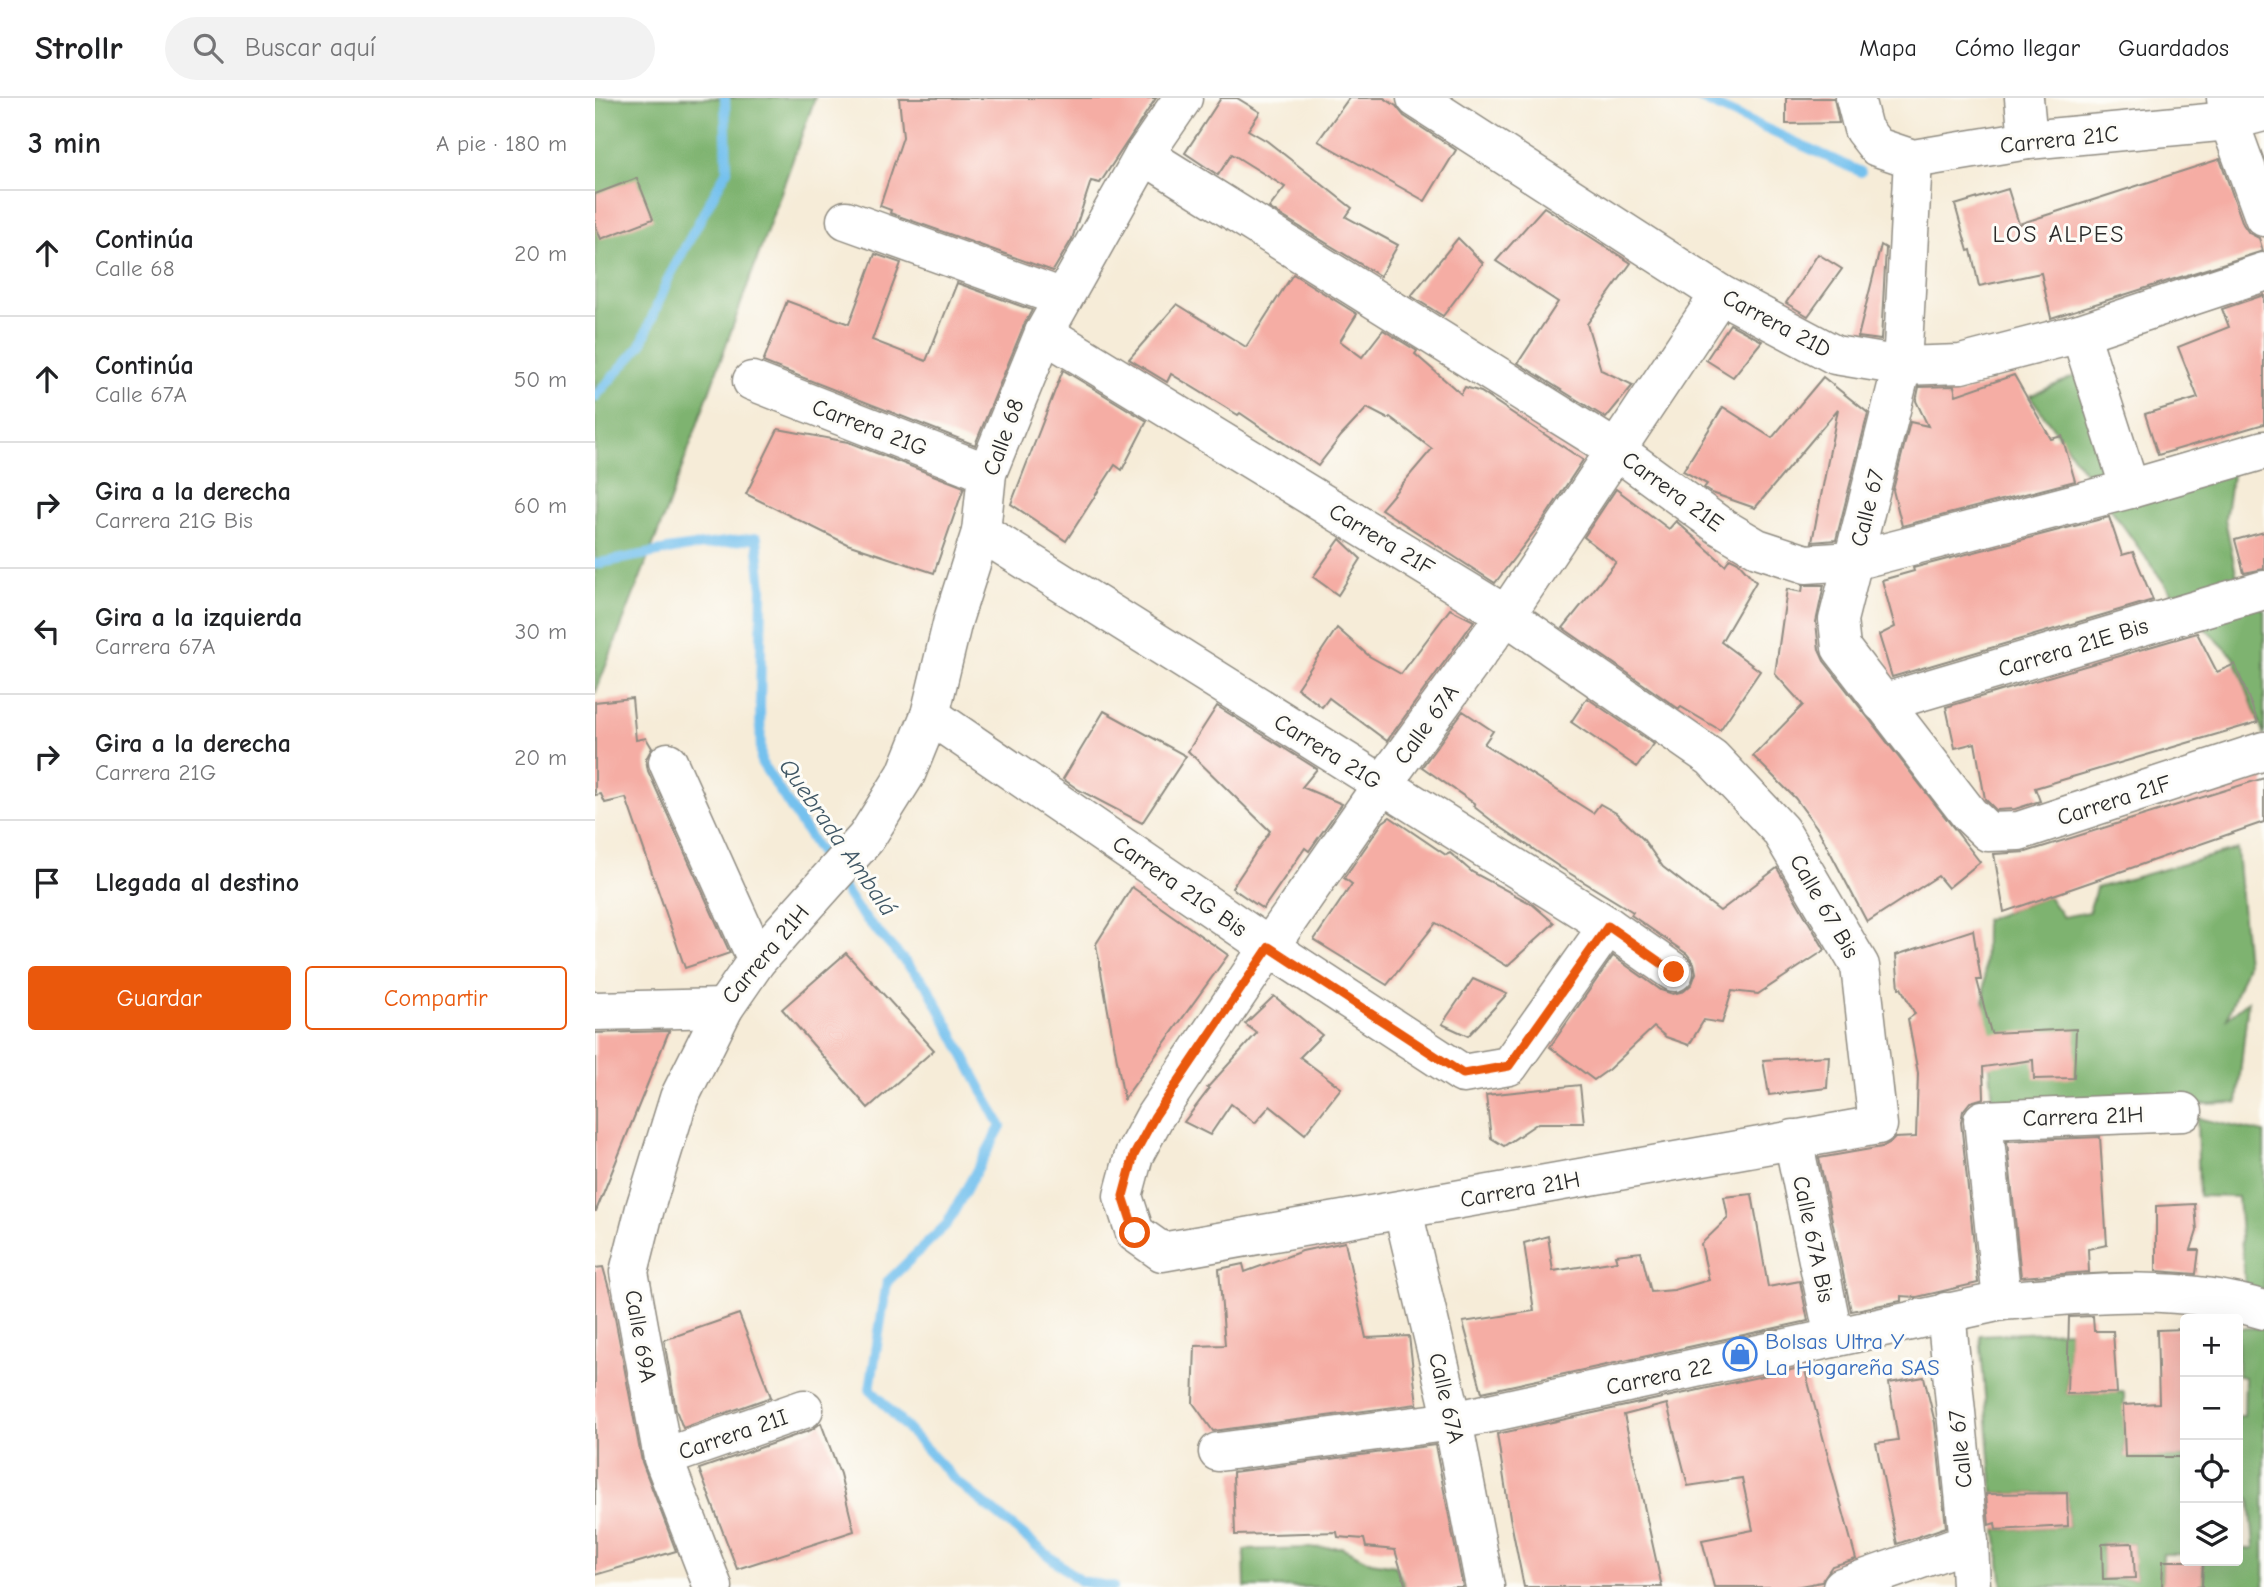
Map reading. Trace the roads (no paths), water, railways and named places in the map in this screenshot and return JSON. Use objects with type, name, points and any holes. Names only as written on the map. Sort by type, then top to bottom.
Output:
[{"type":"street","name":"Calle 68","points":[[866,838],[906,774],[930,715],[953,620],[981,532],[987,473],[1044,333],[1144,155],[1183,98]]},
{"type":"street","name":"Carrera 21D","points":[[1416,98],[1720,294],[1835,355],[1902,366],[1961,364],[2080,333],[2264,272]]},
{"type":"street","points":[[2024,98],[2028,140]]},
{"type":"street","points":[[2240,110],[2264,217]]},
{"type":"street","name":"Carrera 21C","points":[[1859,114],[1877,147],[1913,159],[2240,110]]},
{"type":"street","name":"Carrera 21E","points":[[1144,155],[1616,450],[1720,526],[1757,548],[1806,564],[1853,561],[2130,489],[2264,450]]},
{"type":"street","name":"Calle 67","points":[[1913,159],[1902,366],[1838,620],[1842,648],[1969,814]]},
{"type":"street","points":[[846,220],[1063,298]]},
{"type":"street","name":"Calle 67A","points":[[1162,1252],[1135,1233],[1123,1196],[1134,1155],[1155,1116],[1269,947],[1506,615],[1720,294]]},
{"type":"street","name":"Carrera 21F","points":[[1044,333],[1506,615],[1712,758]]},
{"type":"street","points":[[2080,333],[2130,489]]},
{"type":"street","name":"Carrera 21G","points":[[752,381],[987,473]]},
{"type":"street","name":"Carrera 21G","points":[[981,532],[1608,926],[1674,972]]},
{"type":"street","name":"Carrera 21E Bis","points":[[1882,703],[2264,590]]},
{"type":"street","name":"Carrera 21G Bis","points":[[930,715],[1269,947],[1463,1074],[1509,1066],[1608,926]]},
{"type":"street","name":"Carrera 21F","points":[[1969,814],[1989,832],[2018,831],[2264,751]]},
{"type":"street","name":"Calle 67 Bis","points":[[1712,758],[1780,830],[1860,966],[1878,1125]]},
{"type":"street","points":[[668,762],[757,960]]},
{"type":"street","name":"Carrera 21H","points":[[595,1011],[724,1008],[757,960],[866,838]]},
{"type":"street","name":"Calle 69A","points":[[705,1585],[663,1458],[629,1272],[645,1208],[679,1098],[724,1008]]},
{"type":"street","name":"Carrera 21H","points":[[2002,1301],[1983,1120],[2183,1112]]},
{"type":"street","name":"Carrera 21H","points":[[1162,1252],[1878,1125]]},
{"type":"street","name":"Calle 67A Bis","points":[[1793,1139],[1834,1338]]},
{"type":"street","name":"Calle 67A","points":[[1402,1211],[1453,1421],[1485,1587]]},
{"type":"street","name":"Carrera 22","points":[[1217,1452],[1453,1421],[2002,1301],[2085,1293],[2170,1293],[2242,1303],[2264,1310]]},
{"type":"street","name":"Calle 67","points":[[1946,1312],[1971,1587]]},
{"type":"street","name":"Carrera 21I","points":[[663,1458],[804,1409]]},
{"type":"street","points":[[1842,1587],[1969,1542]]},
{"type":"waterway","name":"Quebrada Ambalá","points":[[595,397],[641,345],[668,279],[727,170],[725,98]]},
{"type":"waterway","points":[[1698,98],[1861,172]]},
{"type":"waterway","name":"Quebrada Ambalá","points":[[595,564],[673,549],[757,538],[762,589],[761,762],[830,868]]},
{"type":"waterway","name":"Quebrada Ambalá","points":[[838,880],[857,909],[928,987],[1001,1126],[947,1224],[887,1282],[870,1389],[956,1481],[1080,1581],[1113,1587]]},
{"type":"place","name":"Bolsas Ultra Y La Hogareña SAS","points":[[1740,1354]]},
{"type":"district","name":"LOS ALPES","points":[[2059,234]]}]
